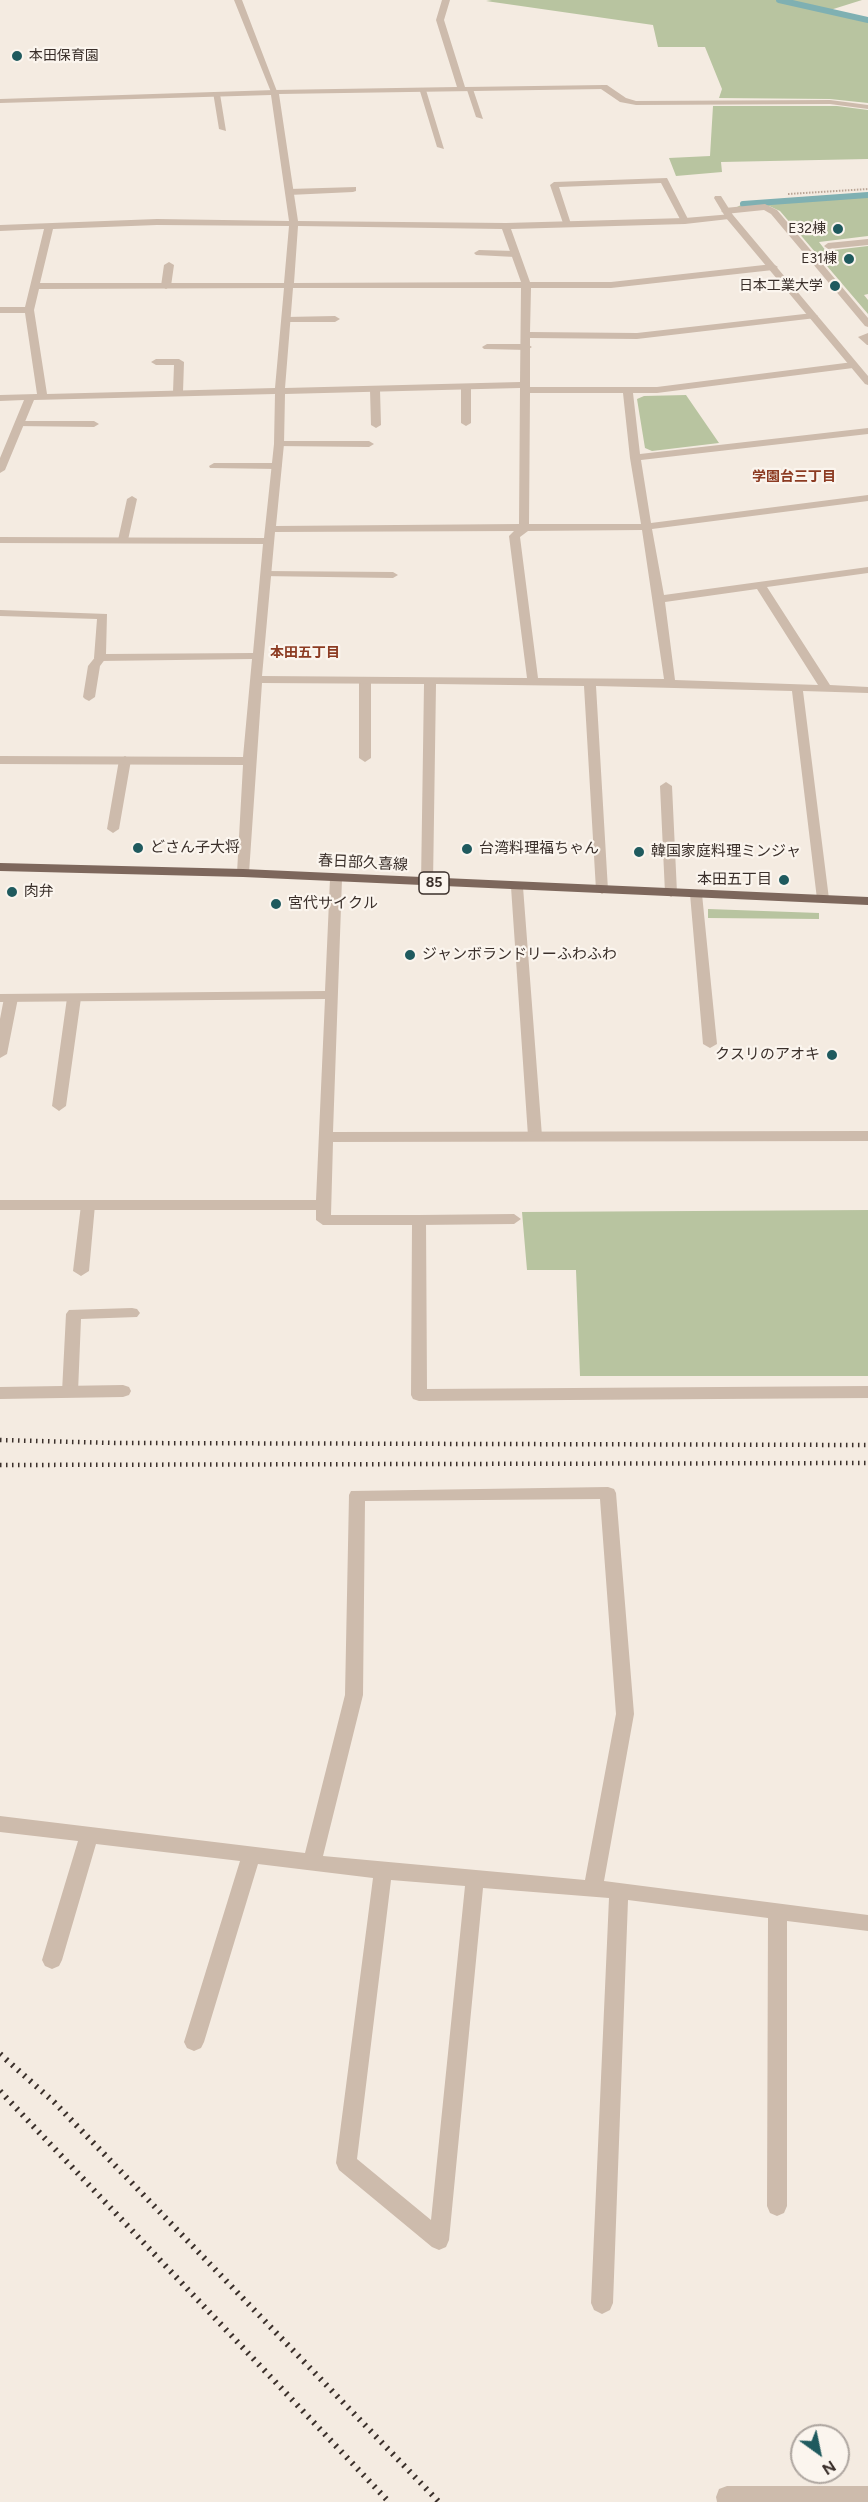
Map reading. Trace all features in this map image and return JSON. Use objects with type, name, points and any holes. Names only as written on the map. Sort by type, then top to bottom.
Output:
[{"type":"main road","name":"春日部久喜線","points":[[0,867],[243,873],[336,879],[868,901]]},
{"type":"street","points":[[238,0],[275,92],[294,223],[280,391],[279,444],[257,656],[243,873]]},
{"type":"street","points":[[446,0],[440,21],[465,89],[480,117]]},
{"type":"street","points":[[0,101],[275,92],[604,87],[623,100],[636,103],[830,102],[868,107]]},
{"type":"street","points":[[422,90],[441,147]]},
{"type":"street","points":[[216,94],[223,129]]},
{"type":"street","points":[[567,224],[554,185],[664,180],[684,221]]},
{"type":"street","points":[[289,192],[353,189]]},
{"type":"street","points":[[718,198],[727,214],[868,382]]},
{"type":"street","points":[[0,228],[156,222],[506,226],[684,221],[765,207],[774,212],[868,324]]},
{"type":"street","points":[[0,470],[20,424],[36,396],[29,310],[49,226]]},
{"type":"street","points":[[506,226],[526,285],[524,529]]},
{"type":"street","points":[[828,246],[868,242]]},
{"type":"street","points":[[478,253],[515,254]]},
{"type":"street","points":[[166,286],[169,265]]},
{"type":"street","points":[[36,286],[611,285],[773,267]]},
{"type":"street","points":[[0,310],[29,310]]},
{"type":"street","points":[[527,335],[637,336],[813,316]]},
{"type":"street","points":[[286,320],[335,319]]},
{"type":"street","points":[[487,347],[527,347]]},
{"type":"street","points":[[156,362],[179,362],[178,392]]},
{"type":"street","points":[[0,398],[466,387],[657,390],[853,365]]},
{"type":"street","points":[[466,387],[466,423]]},
{"type":"street","points":[[375,390],[376,425]]},
{"type":"street","points":[[628,390],[635,458],[659,599],[670,682]]},
{"type":"street","points":[[20,424],[94,424]]},
{"type":"street","points":[[635,458],[868,431]]},
{"type":"street","points":[[279,444],[369,444]]},
{"type":"street","points":[[214,466],[277,466]]},
{"type":"street","points":[[0,540],[123,540],[646,527],[868,498]]},
{"type":"street","points":[[123,540],[132,499]]},
{"type":"street","points":[[524,529],[514,536],[533,681]]},
{"type":"street","points":[[659,599],[868,570]]},
{"type":"street","points":[[265,574],[393,574]]},
{"type":"street","points":[[760,585],[826,688]]},
{"type":"street","points":[[0,613],[103,616],[100,658],[94,666],[89,697]]},
{"type":"street","points":[[100,658],[257,656]]},
{"type":"street","points":[[257,679],[670,682],[868,690]]},
{"type":"street","points":[[365,680],[365,758]]},
{"type":"street","points":[[427,883],[430,681]]},
{"type":"street","points":[[590,681],[602,890]]},
{"type":"street","points":[[797,688],[823,899]]},
{"type":"street","points":[[0,760],[249,761]]},
{"type":"street","points":[[113,829],[125,760]]},
{"type":"street","points":[[666,786],[671,893]]},
{"type":"street","points":[[336,879],[323,1220],[514,1219]]},
{"type":"street","points":[[517,886],[535,1136]]},
{"type":"street","points":[[696,894],[710,1044]]},
{"type":"street","points":[[0,1054],[5,998],[333,995]]},
{"type":"street","points":[[59,1106],[74,998]]},
{"type":"street","points":[[327,1137],[868,1136]]},
{"type":"street","points":[[0,1205],[324,1205]]},
{"type":"street","points":[[81,1271],[88,1205]]},
{"type":"street","points":[[419,1220],[419,1395],[868,1392]]},
{"type":"street","points":[[70,1392],[74,1314],[132,1313]]},
{"type":"street","points":[[0,1393],[123,1390]]},
{"type":"street","points":[[312,1862],[354,1695],[357,1495],[608,1493],[625,1714],[593,1888]]},
{"type":"street","points":[[0,1824],[383,1871],[593,1888],[868,1923]]},
{"type":"street","points":[[52,1960],[89,1835]]},
{"type":"street","points":[[194,2042],[251,1855]]},
{"type":"street","points":[[383,1871],[346,2163],[439,2240],[475,1878]]},
{"type":"street","points":[[602,2303],[619,1891]]},
{"type":"street","points":[[777,1911],[777,2206]]},
{"type":"street","points":[[728,2502],[727,2497],[868,2497]]},
{"type":"path","points":[[785,194],[868,189]]},
{"type":"green space","points":[[862,0],[827,11],[868,20],[868,103],[830,99],[719,98],[722,89],[705,47],[658,47],[653,25],[486,1]]},
{"type":"green space","points":[[713,106],[837,106],[868,110],[868,159],[721,162],[722,172],[676,176],[669,158],[710,156]]},
{"type":"green space","points":[[868,195],[868,236],[819,242],[826,251],[868,246],[868,294],[864,295],[868,300],[868,314],[780,211],[769,206],[735,208],[743,204]]},
{"type":"green space","points":[[686,395],[719,443],[652,451],[645,448],[637,399],[644,396]]},
{"type":"green space","points":[[708,909],[819,913],[819,919],[708,918]]},
{"type":"green space","points":[[868,1210],[868,1376],[580,1376],[576,1270],[527,1270],[522,1212]]},
{"type":"waterway","points":[[779,0],[868,20]]},
{"type":"waterway","points":[[743,204],[868,195]]},
{"type":"railway","points":[[0,1440],[115,1443],[868,1445]]},
{"type":"railway","points":[[0,1465],[868,1463]]},
{"type":"railway","points":[[0,2054],[54,2102],[439,2502]]},
{"type":"railway","points":[[0,2091],[389,2502]]},
{"type":"place","name":"本田保育園","points":[[17,56]]},
{"type":"place","name":"E32棟","points":[[838,229]]},
{"type":"place","name":"E31棟","points":[[849,259]]},
{"type":"place","name":"日本工業大学","points":[[835,286]]},
{"type":"place","name":"どさん子大将","points":[[138,848]]},
{"type":"place","name":"台湾料理福ちゃん","points":[[467,849]]},
{"type":"place","name":"韓国家庭料理ミンジャ","points":[[639,852]]},
{"type":"place","name":"本田五丁目","points":[[784,880]]},
{"type":"place","name":"肉弁","points":[[12,892]]},
{"type":"place","name":"宮代サイクル","points":[[276,904]]},
{"type":"place","name":"ジャンボランドリーふわふわ","points":[[410,955]]},
{"type":"place","name":"クスリのアオキ","points":[[832,1055]]},
{"type":"district","name":"学園台三丁目","points":[[794,477]]},
{"type":"district","name":"本田五丁目","points":[[305,653]]}]
